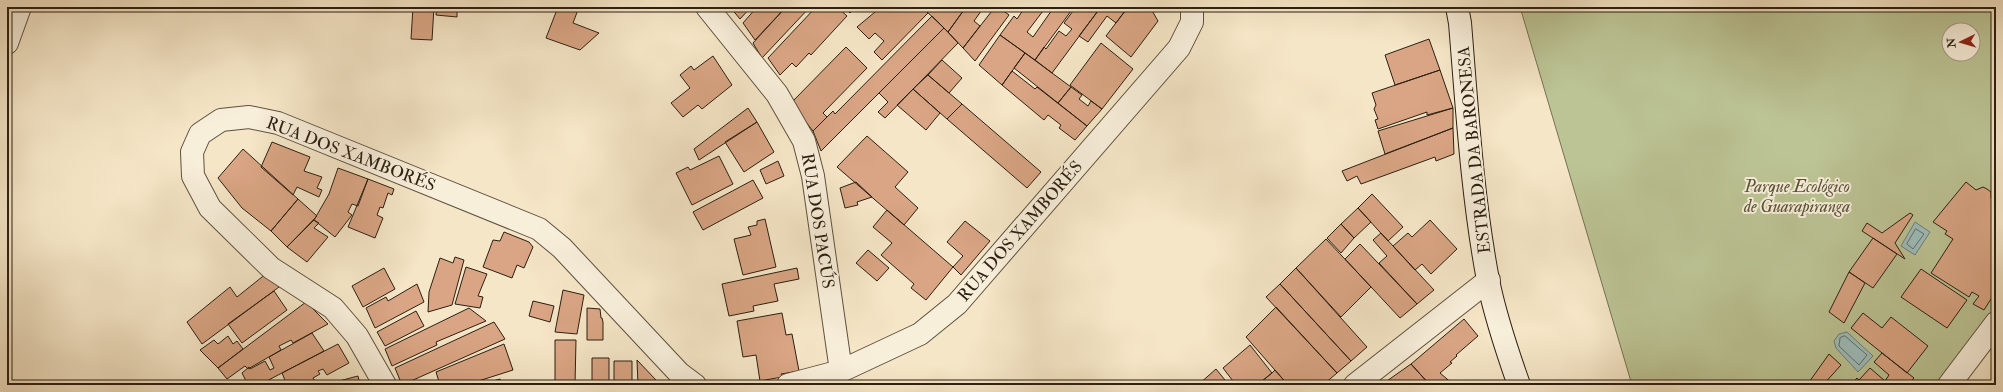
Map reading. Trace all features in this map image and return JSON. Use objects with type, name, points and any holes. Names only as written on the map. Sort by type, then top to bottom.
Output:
[{"type":"street","points":[[7,43],[20,7]]},
{"type":"street","name":"RUA DOS PACÚS","points":[[707,7],[777,94],[804,141],[813,176],[841,371]]},
{"type":"street","name":"RUA DOS XAMBORÉS","points":[[788,385],[841,371],[920,334],[957,304],[1179,48],[1192,22],[1192,7]]},
{"type":"street","name":"ESTRADA DA BARONESA","points":[[1457,7],[1460,22],[1474,190],[1488,280],[1504,342],[1519,385]]},
{"type":"street","name":"RUA DOS XAMBORÉS","points":[[385,385],[357,336],[333,308],[270,268],[210,208],[193,176],[192,152],[200,134],[221,120],[249,116],[278,123],[539,229],[562,248],[679,372],[695,385]]},
{"type":"street","points":[[1355,385],[1488,280]]},
{"type":"street","points":[[1948,385],[1996,323]]},
{"type":"green space","name":"Parque Ecológico de Guarapiranga","points":[[1520,7],[1996,7],[1996,337],[1948,385],[1632,385]]},
{"type":"water","points":[[1915,222],[1930,232],[1915,255],[1901,246]]},
{"type":"water","points":[[1847,332],[1873,356],[1858,372],[1836,348],[1834,341],[1839,334]]},
{"type":"building","points":[[413,7],[434,7],[432,40],[411,39]]},
{"type":"building","points":[[437,7],[457,7],[457,17],[436,15]]},
{"type":"building","points":[[525,7],[558,7],[557,9]]},
{"type":"building","points":[[558,7],[579,7],[573,23],[599,33],[580,50],[546,38]]},
{"type":"building","points":[[730,7],[751,7],[740,19]]},
{"type":"building","points":[[757,7],[786,7],[755,40],[743,23]]},
{"type":"building","points":[[786,7],[810,7],[762,58],[753,43]]},
{"type":"building","points":[[816,7],[837,7],[847,16],[811,55],[809,53],[796,67],[792,63],[780,75],[768,58]]},
{"type":"building","points":[[844,7],[856,7],[850,13]]},
{"type":"building","points":[[881,7],[922,7],[928,13],[882,60],[874,52],[884,41],[875,33],[869,39],[857,27]]},
{"type":"building","points":[[922,7],[966,7],[948,32]]},
{"type":"building","points":[[966,7],[984,7],[974,21],[980,26],[963,48],[948,32]]},
{"type":"building","points":[[995,7],[998,7],[1009,15],[975,61],[963,48]]},
{"type":"building","points":[[1025,7],[1046,7],[1027,32],[1033,37],[1054,7],[1065,7],[1071,11],[1035,60],[1000,35],[1014,16],[1017,19]]},
{"type":"building","points":[[1076,7],[1100,8],[1052,73],[1035,60],[1044,47],[1046,49],[1059,31],[1066,36],[1072,29],[1064,23]]},
{"type":"building","points":[[1101,7],[1128,7],[1116,23],[1107,16],[1088,42],[1079,36]]},
{"type":"building","points":[[1128,7],[1150,7],[1158,21],[1131,57],[1106,36]]},
{"type":"building","points":[[932,16],[944,28],[821,151],[813,131],[833,111],[835,114]]},
{"type":"building","points":[[944,28],[958,43],[885,118],[878,112],[888,102],[879,93]]},
{"type":"building","points":[[1000,35],[1025,53],[1002,85],[979,65]]},
{"type":"building","points":[[1429,39],[1440,70],[1395,85],[1385,55]]},
{"type":"building","points":[[1101,43],[1133,69],[1102,109],[1070,85]]},
{"type":"building","points":[[846,47],[867,68],[823,113],[827,117],[813,131],[791,103]]},
{"type":"building","points":[[1025,53],[1071,87],[1058,103],[1014,68]]},
{"type":"building","points":[[713,56],[732,85],[702,109],[698,105],[683,117],[671,103],[690,88],[680,75],[691,66],[694,70]]},
{"type":"building","points":[[942,60],[962,78],[949,93],[928,75]]},
{"type":"building","points":[[1440,70],[1453,108],[1427,115],[1427,112],[1378,129],[1375,120],[1378,119],[1374,109],[1376,105],[1372,93]]},
{"type":"building","points":[[1012,71],[1035,89],[1037,87],[1087,126],[1075,140],[1059,128],[1061,125],[1048,115],[1044,120],[1002,85]]},
{"type":"building","points":[[928,75],[962,104],[947,119],[913,89]]},
{"type":"building","points":[[1071,87],[1082,95],[1079,99],[1088,106],[1091,101],[1102,109],[1087,126],[1058,103]]},
{"type":"building","points":[[913,89],[940,113],[926,130],[897,105]]},
{"type":"building","points":[[962,104],[1041,172],[1027,188],[947,119]]},
{"type":"building","points":[[748,108],[757,122],[699,160],[694,149]]},
{"type":"building","points":[[1453,108],[1453,128],[1385,154],[1378,131]]},
{"type":"building","points":[[757,122],[774,152],[744,172],[725,142]]},
{"type":"building","points":[[1453,128],[1454,154],[1436,161],[1435,157],[1361,184],[1357,176],[1347,181],[1342,171]]},
{"type":"building","points":[[867,136],[908,172],[895,187],[918,208],[904,225],[837,167]]},
{"type":"building","points":[[272,142],[310,157],[304,171],[322,177],[317,188],[322,190],[319,197],[297,187],[293,195],[261,167]]},
{"type":"building","points":[[243,149],[298,199],[271,231],[242,208],[218,178]]},
{"type":"building","points":[[719,156],[733,184],[692,205],[676,173],[688,167],[690,170]]},
{"type":"building","points":[[778,161],[784,176],[766,184],[760,170]]},
{"type":"building","points":[[338,168],[368,179],[358,206],[352,204],[348,212],[352,215],[335,237],[314,220],[329,194]]},
{"type":"building","points":[[368,179],[394,189],[392,195],[388,193],[383,208],[380,207],[377,215],[383,218],[375,238],[348,227]]},
{"type":"building","points":[[753,180],[763,198],[703,230],[693,212]]},
{"type":"building","points":[[856,182],[872,197],[857,202],[858,205],[845,208],[840,188]]},
{"type":"building","points":[[1966,182],[1976,190],[1983,187],[1987,189],[1991,192],[1991,198],[1996,202],[1996,291],[1984,310],[1973,304],[1979,296],[1972,292],[1969,297],[1931,273],[1953,239],[1945,234],[1947,231],[1933,222]]},
{"type":"building","points":[[1372,194],[1403,227],[1388,241],[1358,208]]},
{"type":"building","points":[[298,199],[317,216],[287,247],[271,231]]},
{"type":"building","points":[[1358,208],[1371,222],[1354,238],[1341,224]]},
{"type":"building","points":[[887,210],[953,267],[926,300],[911,288],[914,284],[881,255],[892,243],[873,227]]},
{"type":"building","points":[[1910,213],[1913,215],[1895,243],[1905,259],[1862,231],[1867,223],[1882,233]]},
{"type":"building","points":[[765,219],[776,267],[743,275],[734,239],[751,235],[748,227],[757,225],[757,221]]},
{"type":"building","points":[[314,220],[319,223],[314,228],[328,237],[307,262],[287,247]]},
{"type":"building","points":[[1430,220],[1457,249],[1431,274],[1422,264],[1415,270],[1393,246],[1408,233],[1412,237]]},
{"type":"building","points":[[965,221],[990,241],[961,275],[953,267],[963,256],[947,242]]},
{"type":"building","points":[[1341,224],[1354,238],[1341,253],[1327,238]]},
{"type":"building","points":[[504,232],[529,242],[533,247],[524,268],[517,265],[512,278],[483,267],[493,240],[500,241]]},
{"type":"building","points":[[1381,233],[1434,290],[1417,304],[1379,263],[1387,256],[1373,240]]},
{"type":"building","points":[[1873,238],[1897,254],[1873,288],[1849,272]]},
{"type":"building","points":[[1326,239],[1371,287],[1341,317],[1296,268]]},
{"type":"building","points":[[1360,244],[1417,304],[1400,318],[1345,259]]},
{"type":"building","points":[[868,250],[889,268],[877,281],[856,263]]},
{"type":"building","points":[[455,257],[464,260],[452,305],[428,312],[429,292],[440,258],[453,263]]},
{"type":"building","points":[[466,267],[487,274],[478,296],[483,297],[480,308],[455,304]]},
{"type":"building","points":[[384,268],[395,289],[363,307],[352,286]]},
{"type":"building","points":[[797,268],[799,279],[774,284],[778,301],[753,306],[754,311],[729,316],[722,284]]},
{"type":"building","points":[[1296,268],[1367,347],[1351,361],[1280,284]]},
{"type":"building","points":[[1921,269],[1967,300],[1947,328],[1901,297]]},
{"type":"building","points":[[1849,272],[1865,283],[1844,323],[1829,312]]},
{"type":"building","points":[[267,273],[279,287],[202,344],[187,322],[230,287],[237,297]]},
{"type":"building","points":[[417,284],[424,302],[375,328],[366,308],[386,297],[388,301]]},
{"type":"building","points":[[1280,284],[1351,361],[1337,373],[1266,297]]},
{"type":"building","points":[[563,290],[584,295],[577,334],[555,332]]},
{"type":"building","points":[[274,291],[287,310],[242,343],[228,324]]},
{"type":"building","points":[[533,301],[554,306],[550,322],[529,316]]},
{"type":"building","points":[[306,302],[328,324],[293,343],[291,340],[279,346],[281,350],[248,369],[245,366],[227,379],[218,368]]},
{"type":"building","points":[[1276,307],[1337,373],[1323,385],[1288,385],[1246,337]]},
{"type":"building","points":[[469,308],[486,321],[436,342],[437,345],[392,366],[385,349]]},
{"type":"building","points":[[587,308],[600,309],[603,322],[603,340],[587,340]]},
{"type":"building","points":[[416,311],[424,326],[385,346],[377,332]]},
{"type":"building","points":[[782,313],[786,335],[792,334],[799,371],[781,374],[782,377],[760,381],[756,355],[743,357],[737,321]]},
{"type":"building","points":[[1863,313],[1882,328],[1891,317],[1928,346],[1907,373],[1851,328]]},
{"type":"building","points":[[1464,319],[1478,336],[1456,355],[1457,356],[1450,362],[1452,363],[1440,373],[1454,385],[1430,385],[1411,364]]},
{"type":"building","points":[[494,322],[505,339],[402,385],[395,368]]},
{"type":"building","points":[[312,333],[324,351],[259,385],[248,385],[242,373],[249,367],[250,369],[265,361],[270,370],[274,368],[269,357]]},
{"type":"building","points":[[228,336],[233,344],[237,341],[243,349],[218,368],[200,350],[214,340],[218,344]]},
{"type":"building","points":[[555,340],[576,340],[575,385],[555,385]]},
{"type":"building","points":[[338,344],[349,363],[327,375],[323,369],[318,371],[320,374],[313,378],[315,381],[308,385],[287,385],[282,373]]},
{"type":"building","points":[[504,344],[513,370],[466,385],[440,385],[436,372]]},
{"type":"building","points":[[1250,345],[1272,373],[1257,385],[1236,385],[1223,368]]},
{"type":"building","points":[[1882,353],[1914,378],[1908,385],[1865,385],[1859,380],[1870,368],[1885,381],[1889,375],[1874,362]]},
{"type":"building","points":[[1829,354],[1841,365],[1823,385],[1807,385]]},
{"type":"building","points":[[592,358],[609,358],[609,385],[592,385]]},
{"type":"building","points":[[637,360],[656,380],[655,385],[638,385]]},
{"type":"building","points":[[614,361],[632,361],[632,385],[614,385]]},
{"type":"building","points":[[1411,364],[1430,385],[1386,385],[1384,383]]},
{"type":"building","points":[[1216,369],[1229,385],[1199,384]]},
{"type":"building","points":[[1275,370],[1288,385],[1257,385],[1272,373]]},
{"type":"building","points":[[358,376],[360,385],[324,385],[354,377]]},
{"type":"building","points":[[1857,378],[1859,380],[1865,385],[1851,385]]},
{"type":"building","points":[[500,379],[502,385],[479,385]]}]
